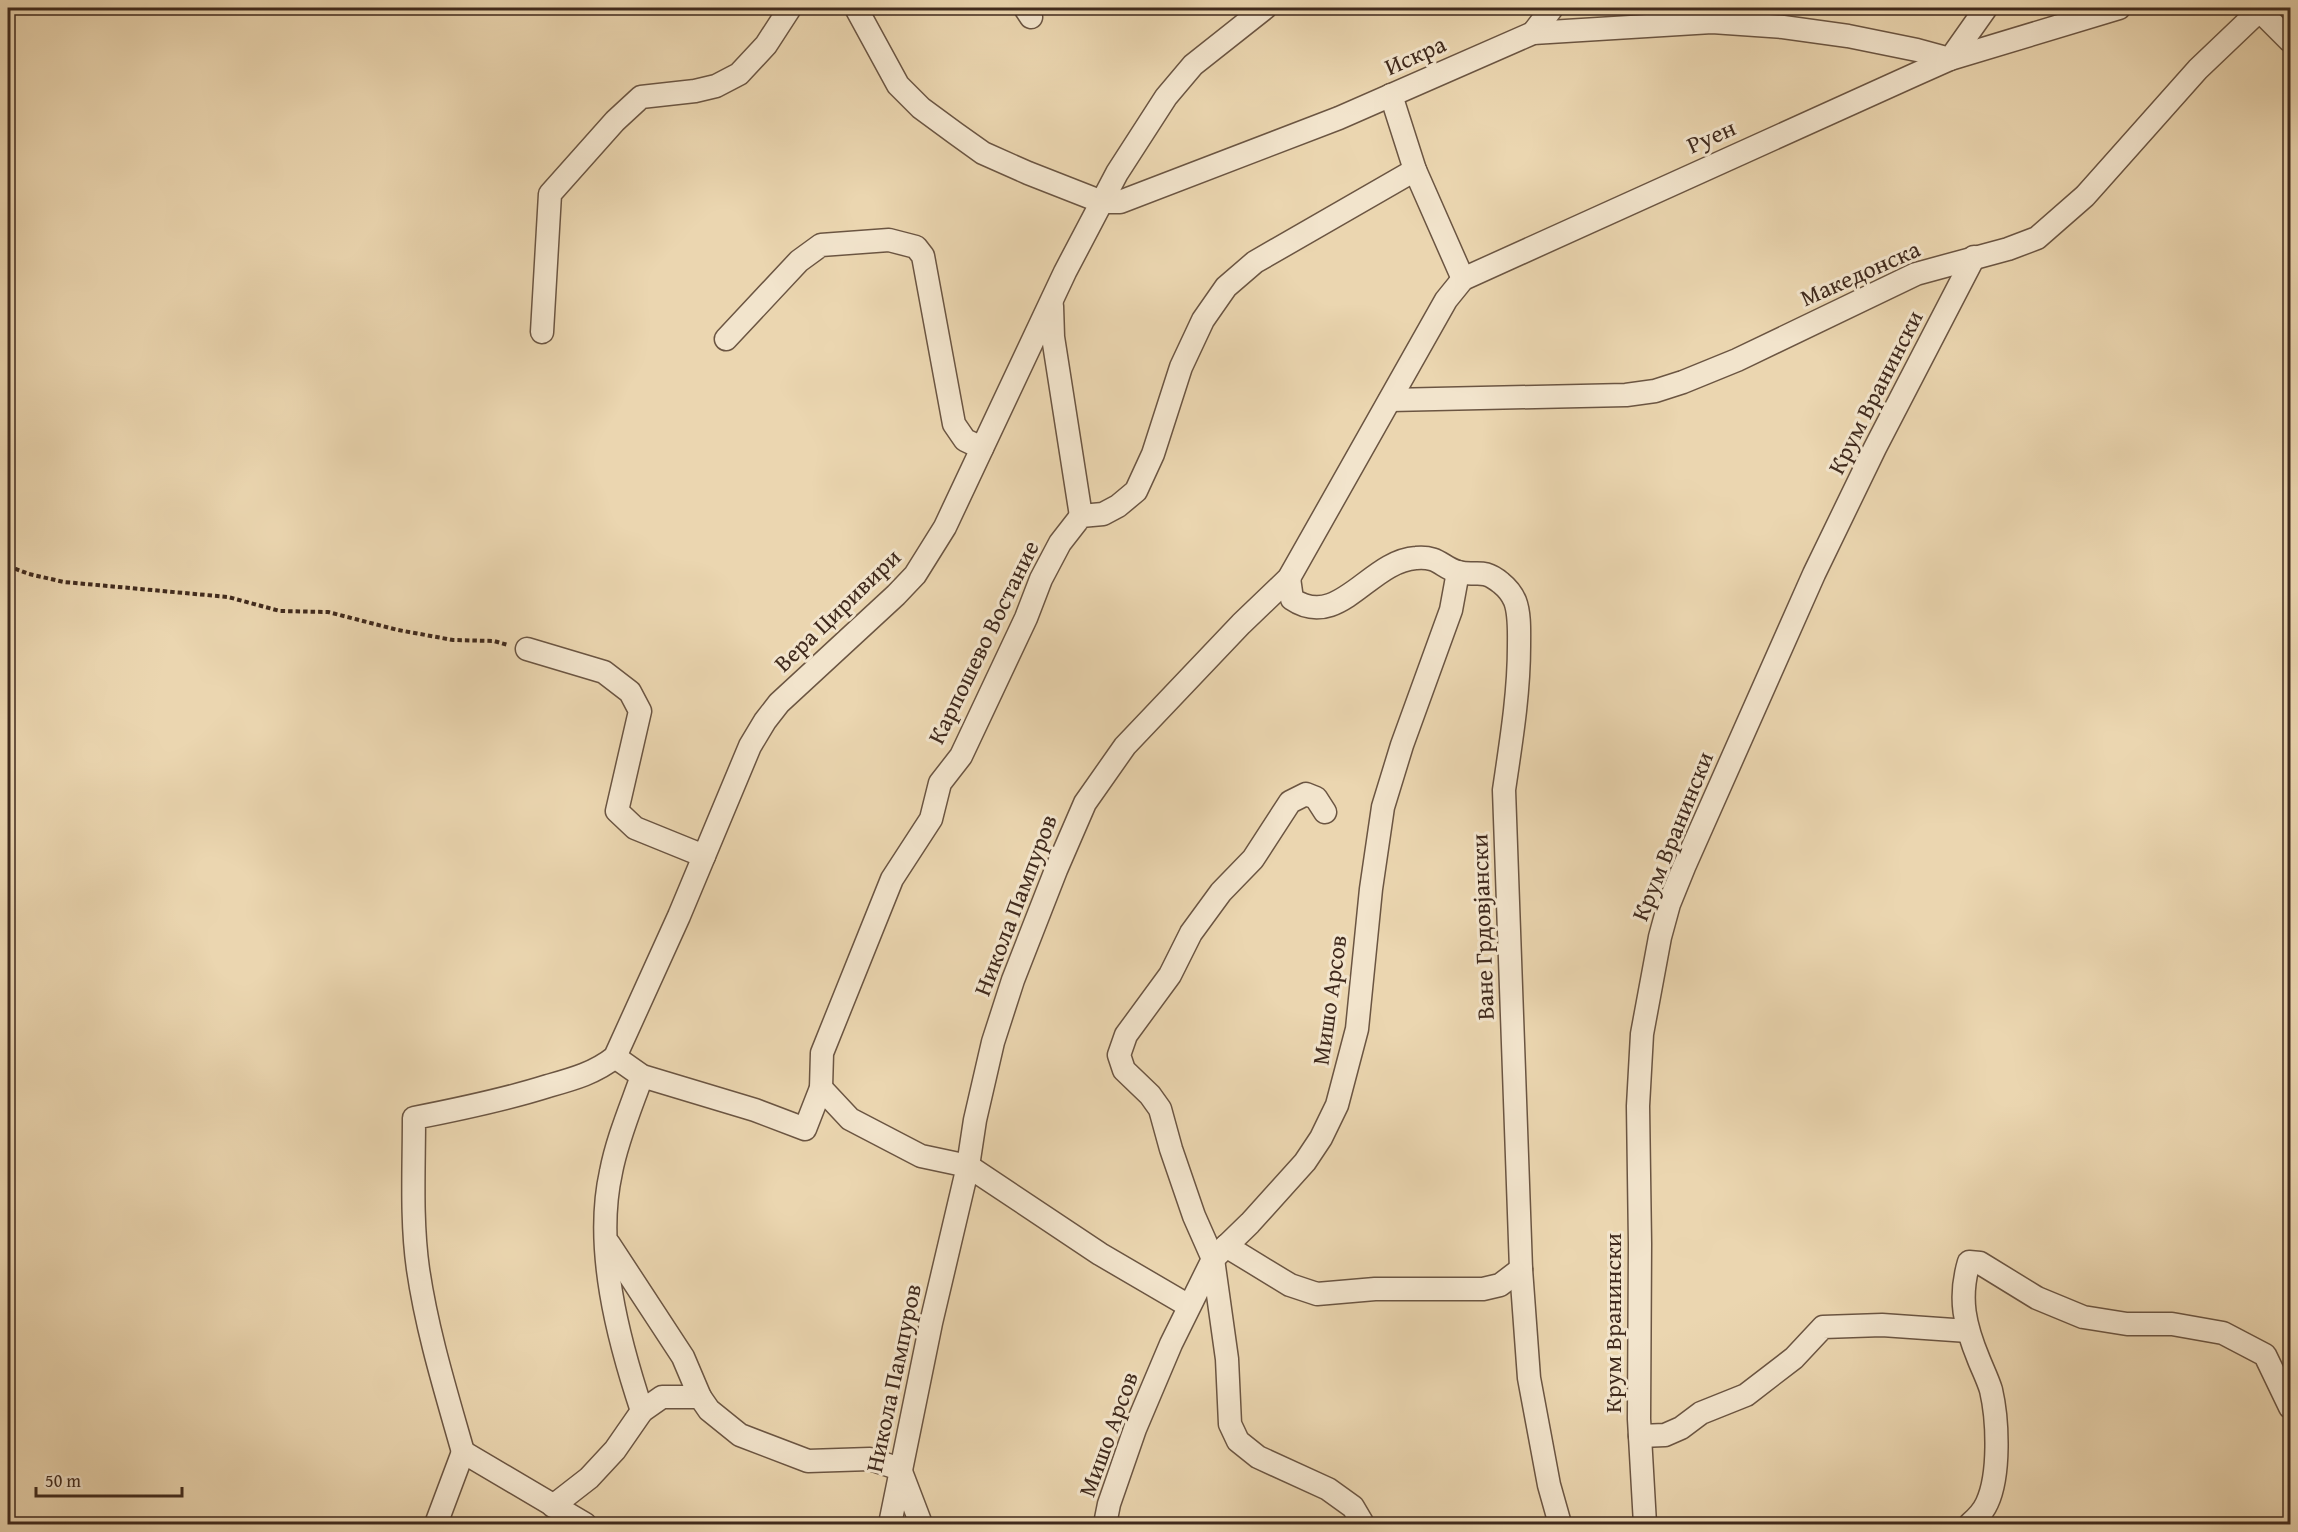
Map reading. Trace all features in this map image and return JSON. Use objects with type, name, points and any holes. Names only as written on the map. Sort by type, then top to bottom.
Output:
[{"type":"street","points":[[542,332],[550,194],[615,121],[641,97],[695,91],[716,86],[739,74],[766,45],[790,8]]},
{"type":"street","points":[[856,8],[898,85],[921,108],[983,153],[1102,202]]},
{"type":"street","name":"Вера Циривири","points":[[615,1058],[750,746],[765,721],[779,703],[915,575],[945,527],[1065,272],[1117,173],[1166,97],[1193,65],[1265,8]]},
{"type":"street","points":[[1533,33],[1552,8]]},
{"type":"street","points":[[1950,60],[1986,8]]},
{"type":"street","name":"Руен","points":[[1390,400],[1446,300],[1463,279],[1950,60],[2119,8]]},
{"type":"street","points":[[2260,8],[2290,41]]},
{"type":"street","name":"Македонска","points":[[1390,400],[1615,395],[1654,391],[1737,360],[1916,273],[2008,249],[2037,238],[2085,196],[2198,69],[2260,8]]},
{"type":"street","name":"Искра","points":[[1102,202],[1120,202],[1149,193],[1339,118],[1533,33],[1712,22],[1783,27],[1848,36],[1917,50],[1950,60]]},
{"type":"street","points":[[1391,95],[1415,170],[1463,279]]},
{"type":"street","points":[[1052,301],[1053,337],[1081,516],[1103,514],[1118,506],[1136,491],[1154,454],[1181,367],[1203,320],[1226,287],[1255,262],[1415,170]]},
{"type":"street","points":[[726,339],[799,261],[821,245],[889,240],[916,247],[923,255],[954,424],[965,440],[982,448]]},
{"type":"street","name":"Крум Вранински","points":[[1646,1524],[1640,1436],[1638,1106],[1642,1034],[1669,904],[1814,574],[1875,448],[1974,257]]},
{"type":"street","name":"Никола Пампуров","points":[[890,1524],[993,1042],[1043,903],[1084,803],[1125,746],[1241,624],[1289,578],[1390,400]]},
{"type":"street","name":"Карпошево Востание","points":[[642,1076],[755,1110],[805,1129],[821,1088],[822,1053],[892,879],[931,819],[940,783],[961,756],[1026,618],[1041,579],[1060,543],[1081,516]]},
{"type":"street","name":"Ване Грдовјански","points":[[1289,578],[1292,599],[1303,607],[1314,608],[1330,605],[1345,598],[1377,573],[1397,563],[1415,558],[1434,558],[1458,572],[1481,572],[1499,582],[1508,590],[1515,602],[1519,626],[1515,720],[1504,790],[1521,1269],[1529,1378],[1560,1524]]},
{"type":"street","name":"Мишо Арсов","points":[[1105,1524],[1122,1464],[1189,1306],[1219,1252],[1250,1223],[1305,1162],[1321,1138],[1337,1105],[1358,1029],[1371,889],[1383,807],[1402,745],[1451,610],[1458,572]]},
{"type":"street","points":[[526,649],[604,672],[630,692],[640,711],[617,811],[636,828],[704,856]]},
{"type":"street","points":[[1325,812],[1316,798],[1306,794],[1290,802],[1252,859],[1221,892],[1191,933],[1170,975],[1121,1046],[1119,1055],[1124,1070],[1150,1095],[1160,1109],[1194,1216],[1219,1252],[1290,1285],[1317,1294],[1375,1289],[1483,1289],[1500,1285],[1521,1269]]},
{"type":"street","points":[[436,1524],[463,1452],[439,1368],[418,1269],[413,1188],[414,1118],[498,1102],[584,1076],[600,1069],[615,1058],[642,1076],[610,1172],[605,1218],[610,1276],[624,1357],[642,1411]]},
{"type":"street","points":[[821,1088],[850,1119],[921,1156],[968,1166],[1100,1254],[1189,1306]]},
{"type":"street","points":[[607,1241],[683,1357],[700,1397],[709,1410],[740,1435],[808,1461],[870,1459],[900,1469],[921,1524]]},
{"type":"street","points":[[1219,1252],[1230,1424],[1238,1441],[1258,1457],[1328,1489],[1353,1507],[1363,1524]]},
{"type":"street","points":[[1970,1524],[1982,1513],[1993,1487],[1995,1412],[1990,1388],[1964,1319],[1964,1280],[1969,1262],[1980,1263],[2037,1298],[2083,1317],[2127,1324],[2172,1324],[2223,1333],[2265,1355],[2290,1407]]},
{"type":"street","points":[[1640,1436],[1665,1435],[1681,1428],[1701,1413],[1746,1395],[1794,1358],[1823,1328],[1882,1325],[1968,1331]]},
{"type":"street","points":[[553,1506],[590,1478],[615,1449],[642,1411],[662,1397],[700,1397]]},
{"type":"street","points":[[463,1452],[585,1524]]},
{"type":"path","points":[[8,566],[29,574],[64,582],[228,597],[280,611],[328,612],[398,630],[453,640],[494,641],[526,649]]}]
